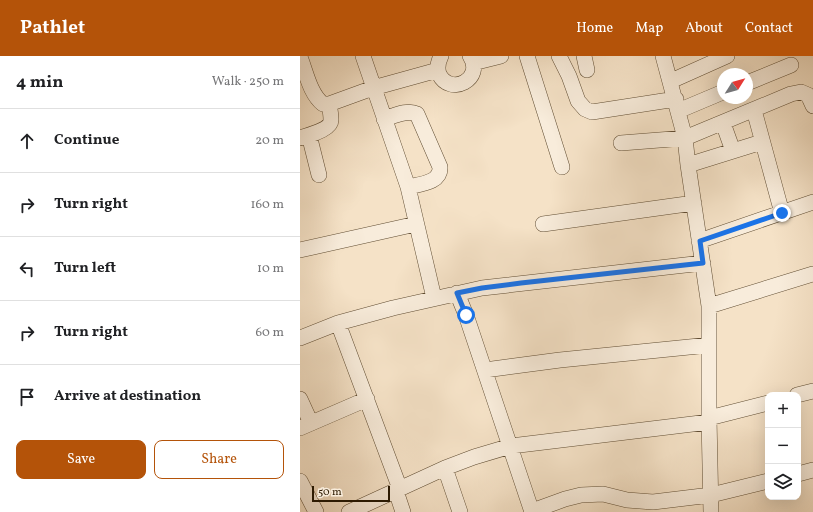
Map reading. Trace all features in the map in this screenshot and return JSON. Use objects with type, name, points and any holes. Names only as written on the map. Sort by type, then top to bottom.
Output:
[{"type":"street","points":[[363,56],[408,187],[434,298]]},
{"type":"street","points":[[300,57],[319,101],[323,104],[329,104],[440,63],[440,76],[448,83],[460,84],[469,79],[472,74],[471,59],[501,56]]},
{"type":"street","points":[[527,56],[562,167]]},
{"type":"street","points":[[559,56],[569,76],[578,101],[584,109],[592,112],[677,105],[717,94]]},
{"type":"street","points":[[663,56],[671,81],[685,138],[709,306],[711,512]]},
{"type":"street","points":[[671,81],[727,56]]},
{"type":"street","points":[[753,81],[791,65]]},
{"type":"street","points":[[621,143],[685,138],[791,94],[802,92],[808,95],[813,106]]},
{"type":"street","points":[[319,176],[305,136],[326,128],[330,124],[332,120],[329,104]]},
{"type":"street","points":[[754,110],[782,213]]},
{"type":"street","points":[[384,118],[405,112],[413,112],[417,114],[440,167],[440,173],[431,182],[408,187]]},
{"type":"street","points":[[723,123],[733,151]]},
{"type":"street","points":[[688,165],[762,142]]},
{"type":"street","points":[[700,241],[813,202]]},
{"type":"street","points":[[543,224],[694,203]]},
{"type":"street","points":[[300,250],[416,224]]},
{"type":"street","points":[[300,338],[338,323],[434,298],[482,288],[703,263]]},
{"type":"street","points":[[709,306],[813,274]]},
{"type":"street","points":[[457,293],[485,370],[532,511],[580,495],[603,494],[627,500],[653,502],[711,495],[765,482]]},
{"type":"street","points":[[338,323],[367,399],[404,512]]},
{"type":"street","points":[[485,370],[560,360],[709,345]]},
{"type":"street","points":[[801,394],[813,391]]},
{"type":"street","points":[[300,399],[306,426],[367,399]]},
{"type":"street","points":[[349,512],[445,468],[474,457],[511,446],[709,420],[765,404]]},
{"type":"street","points":[[445,468],[460,512]]},
{"type":"street","points":[[801,473],[813,470]]},
{"type":"street","points":[[300,481],[316,512]]},
{"type":"route","points":[[466,315],[457,293],[521,283],[703,263],[700,241],[782,213]]}]
